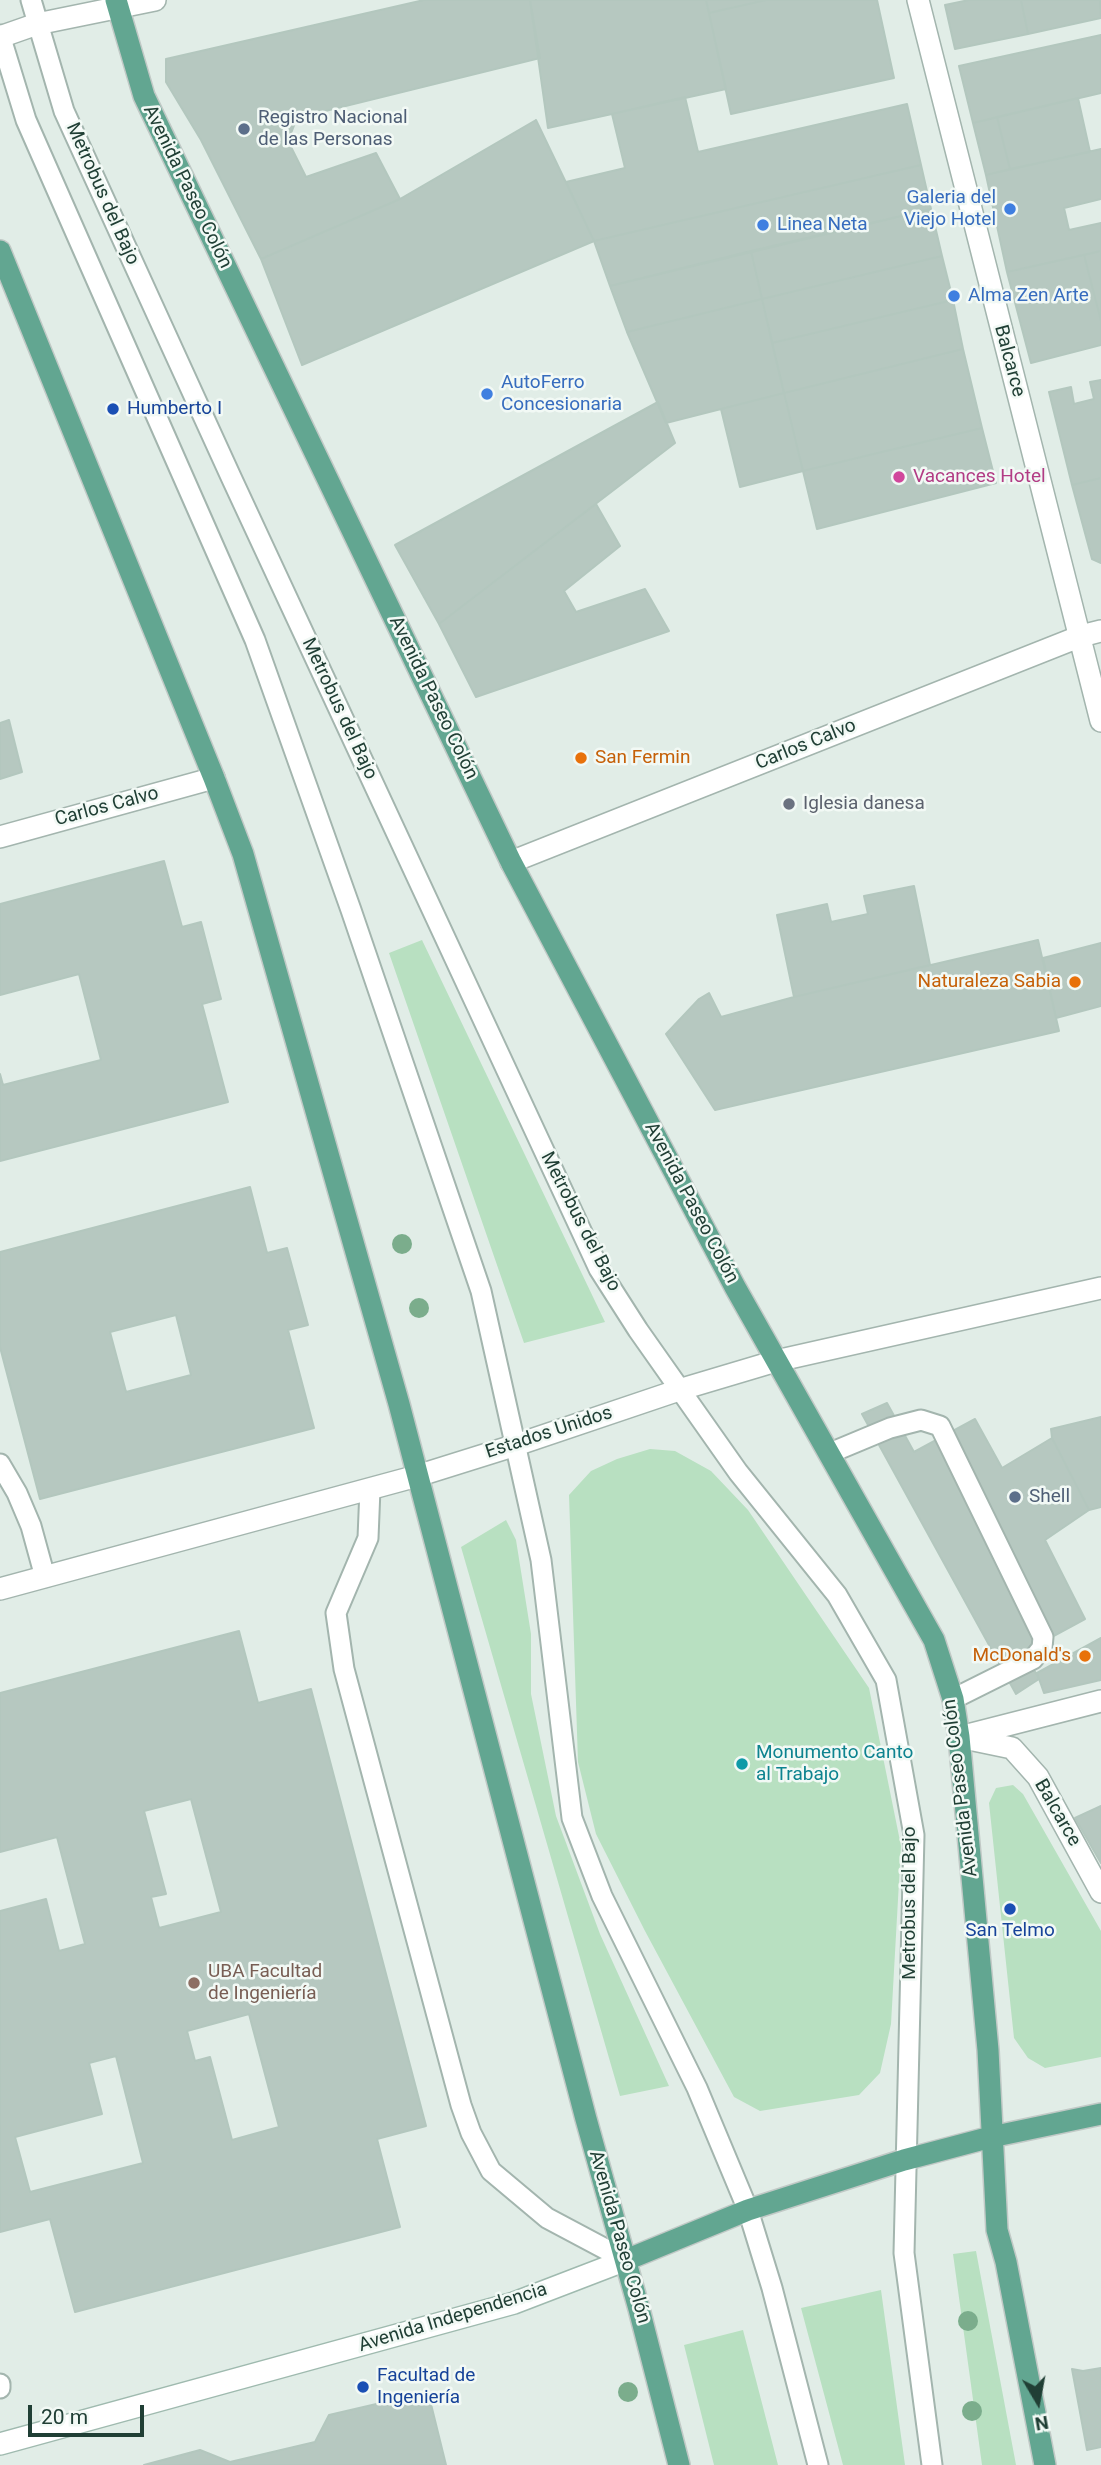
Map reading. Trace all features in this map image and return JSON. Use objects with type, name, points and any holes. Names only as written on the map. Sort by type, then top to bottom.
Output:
[{"type":"main road","name":"Avenida Paseo Colón","points":[[117,4],[144,96],[511,862],[776,1361],[934,1640],[953,1699],[959,1737],[988,2050],[997,2230],[1006,2262],[1045,2465]]},
{"type":"main road","name":"Avenida Paseo Colón","points":[[0,251],[243,854],[399,1404],[679,2465]]},
{"type":"main road","name":"Avenida Independencia","points":[[626,2260],[748,2210],[904,2160],[991,2137],[1101,2114]]},
{"type":"street","points":[[0,36],[117,4],[155,0]]},
{"type":"street","name":"Balcarce","points":[[918,0],[1091,633],[1101,721]]},
{"type":"street","name":"Carlos Calvo","points":[[511,862],[1091,633]]},
{"type":"street","name":"Carlos Calvo","points":[[0,837],[214,778]]},
{"type":"street","name":"Estados Unidos","points":[[0,1589],[417,1476],[776,1361],[1101,1288]]},
{"type":"street","points":[[959,1737],[1101,1701]]},
{"type":"street","name":"Balcarce","points":[[959,1737],[1012,1748],[1038,1777],[1101,1892]]},
{"type":"street","name":"Avenida Independencia","points":[[0,2444],[514,2303],[626,2260]]},
{"type":"lane","name":"Metrobus del Bajo","points":[[30,0],[64,111],[599,1269],[638,1330],[738,1472],[837,1595],[886,1680],[914,1835],[904,2160],[904,2253],[932,2465]]},
{"type":"lane","name":"Metrobus del Bajo","points":[[0,36],[26,120],[255,640],[481,1291],[541,1560],[572,1818],[602,1896],[697,2088],[748,2210],[772,2288],[818,2465]]},
{"type":"lane","points":[[830,1453],[890,1428],[921,1420],[940,1426],[1043,1637],[1042,1648],[1033,1659],[953,1699]]},
{"type":"lane","points":[[0,1464],[31,1525],[45,1577]]},
{"type":"lane","points":[[370,1489],[368,1538],[336,1613],[344,1669],[461,2105],[471,2133],[491,2171],[547,2218],[626,2260]]},
{"type":"green space","points":[[422,940],[605,1322],[524,1343],[389,953]]},
{"type":"green space","points":[[650,1449],[675,1451],[711,1471],[748,1510],[869,1688],[901,1846],[891,2024],[880,2073],[859,2095],[760,2111],[734,2097],[596,1834],[578,1762],[569,1495],[591,1471],[617,1459]]},
{"type":"green space","points":[[506,1520],[516,1540],[531,1634],[531,1694],[556,1816],[600,1934],[669,2086],[620,2096],[461,1547]]},
{"type":"green space","points":[[1013,1785],[1023,1794],[1101,1931],[1101,2057],[1045,2068],[1028,2058],[1014,2038],[989,1803],[996,1788]]},
{"type":"green space","points":[[976,2251],[1016,2465],[982,2465],[953,2254]]},
{"type":"green space","points":[[881,2290],[905,2465],[843,2465],[801,2308]]},
{"type":"green space","points":[[743,2330],[778,2465],[714,2465],[684,2345]]},
{"type":"building","name":"Registro Nacional de las Personas","points":[[424,0],[530,0],[540,58],[297,118],[288,141],[306,177],[376,153],[400,199],[261,259],[201,140],[166,82],[166,59]]},
{"type":"building","points":[[530,0],[706,0],[726,89],[548,128]]},
{"type":"building","points":[[706,0],[766,0],[709,13]]},
{"type":"building","points":[[766,0],[877,0],[894,78],[731,114],[709,13]]},
{"type":"building","points":[[969,0],[1021,0],[1028,34],[955,49],[945,5]]},
{"type":"building","points":[[1021,0],[1100,0],[1101,18],[1028,34]]},
{"type":"building","points":[[1101,35],[1101,93],[973,123],[959,66]]},
{"type":"building","points":[[685,97],[698,152],[907,104],[921,165],[594,241],[566,182],[625,168],[612,114]]},
{"type":"building","points":[[1078,98],[1090,152],[1010,169],[997,117]]},
{"type":"building","points":[[997,117],[1010,169],[986,175],[973,123]]},
{"type":"building","points":[[536,120],[594,241],[302,365],[261,259],[400,199]]},
{"type":"building","points":[[1101,149],[1101,199],[1064,208],[1069,230],[1101,223],[1101,251],[1007,272],[986,175]]},
{"type":"building","name":"Linea Neta","points":[[921,165],[931,209],[610,286],[594,241]]},
{"type":"building","points":[[931,209],[942,256],[762,299],[751,251]]},
{"type":"building","points":[[751,251],[762,299],[627,332],[610,286]]},
{"type":"building","points":[[1101,251],[1101,321],[1084,255]]},
{"type":"building","points":[[1084,255],[1101,321],[1101,345],[1031,363],[1007,272]]},
{"type":"building","points":[[942,256],[953,300],[772,343],[762,299]]},
{"type":"building","points":[[762,299],[784,393],[666,423],[627,332]]},
{"type":"building","points":[[953,300],[963,349],[784,393],[772,343]]},
{"type":"building","points":[[963,349],[982,428],[803,471],[784,393]]},
{"type":"building","points":[[1101,380],[1101,478],[1072,485],[1049,392],[1071,387],[1074,404],[1094,399],[1090,382]]},
{"type":"building","points":[[784,393],[803,471],[740,487],[721,409]]},
{"type":"building","points":[[658,402],[675,443],[439,624],[395,545]]},
{"type":"building","name":"Vacances Hotel","points":[[982,428],[996,483],[817,529],[803,471]]},
{"type":"building","points":[[1101,478],[1101,563],[1092,559],[1072,485]]},
{"type":"building","points":[[596,504],[620,546],[564,591],[576,612],[645,589],[669,631],[476,697],[439,624]]},
{"type":"building","points":[[9,720],[22,772],[0,779],[0,723]]},
{"type":"building","points":[[164,861],[182,927],[201,922],[221,999],[202,1004],[228,1102],[0,1161],[0,1074],[3,1085],[101,1060],[79,974],[0,995],[0,904]]},
{"type":"building","points":[[914,886],[930,965],[794,997],[777,915],[827,904],[831,922],[868,914],[864,896]]},
{"type":"building","points":[[1038,940],[1059,1031],[715,1110],[666,1034],[699,999],[709,993],[721,1017],[794,997]]},
{"type":"building","name":"Naturaleza Sabia","points":[[1101,943],[1101,1006],[1056,1018],[1043,958]]},
{"type":"building","points":[[250,1187],[267,1253],[287,1248],[308,1325],[288,1330],[314,1428],[40,1499],[0,1347],[0,1252]],"holes":[[[176,1315],[191,1375],[126,1392],[110,1332]]]},
{"type":"building","points":[[887,1403],[914,1452],[975,1419],[1002,1468],[1052,1438],[1089,1510],[1045,1540],[1085,1619],[1024,1652],[1039,1679],[1016,1694],[862,1414]]},
{"type":"building","points":[[1101,1417],[1101,1507],[1089,1510],[1052,1438],[1051,1429]]},
{"type":"building","name":"UBA Facultad de Ingeniería","points":[[239,1631],[258,1703],[311,1689],[426,2126],[377,2139],[400,2227],[75,2312],[50,2219],[0,2232],[0,1911],[46,1899],[59,1951],[85,1944],[57,1837],[0,1852],[0,1693]],"holes":[[[191,1799],[221,1912],[159,1928],[151,1897],[166,1894],[144,1811]],[[249,2014],[279,2127],[232,2140],[210,2057],[195,2061],[187,2031]],[[116,2056],[143,2163],[30,2192],[15,2137],[102,2114],[89,2063]]]},
{"type":"building","name":"McDonald's","points":[[1101,1638],[1101,1680],[1044,1693],[1037,1673]]},
{"type":"building","points":[[1101,1806],[1101,1863],[1075,1818]]},
{"type":"building","points":[[1101,2368],[1101,2447],[1087,2450],[1072,2369],[1083,2371]]},
{"type":"building","points":[[428,2392],[446,2465],[144,2465],[200,2450],[230,2462],[315,2442],[329,2415]]},
{"type":"place","name":"Registro Nacional de las Personas","points":[[244,129]]},
{"type":"place","name":"Galeria del Viejo Hotel","points":[[1010,209]]},
{"type":"place","name":"Linea Neta","points":[[763,225]]},
{"type":"place","name":"Alma Zen Arte","points":[[954,296]]},
{"type":"place","name":"AutoFerro Concesionaria","points":[[487,394]]},
{"type":"place","name":"Humberto I","points":[[113,409]]},
{"type":"place","name":"Vacances Hotel","points":[[899,477]]},
{"type":"place","name":"San Fermin","points":[[581,758]]},
{"type":"place","name":"Iglesia danesa","points":[[789,804]]},
{"type":"place","name":"Naturaleza Sabia","points":[[1075,982]]},
{"type":"place","name":"Shell","points":[[1015,1497]]},
{"type":"place","name":"McDonald's","points":[[1085,1656]]},
{"type":"place","name":"Monumento Canto al Trabajo","points":[[742,1764]]},
{"type":"place","name":"San Telmo","points":[[1010,1909]]},
{"type":"place","name":"UBA Facultad de Ingeniería","points":[[194,1983]]},
{"type":"place","name":"Facultad de Ingeniería","points":[[363,2387]]}]
